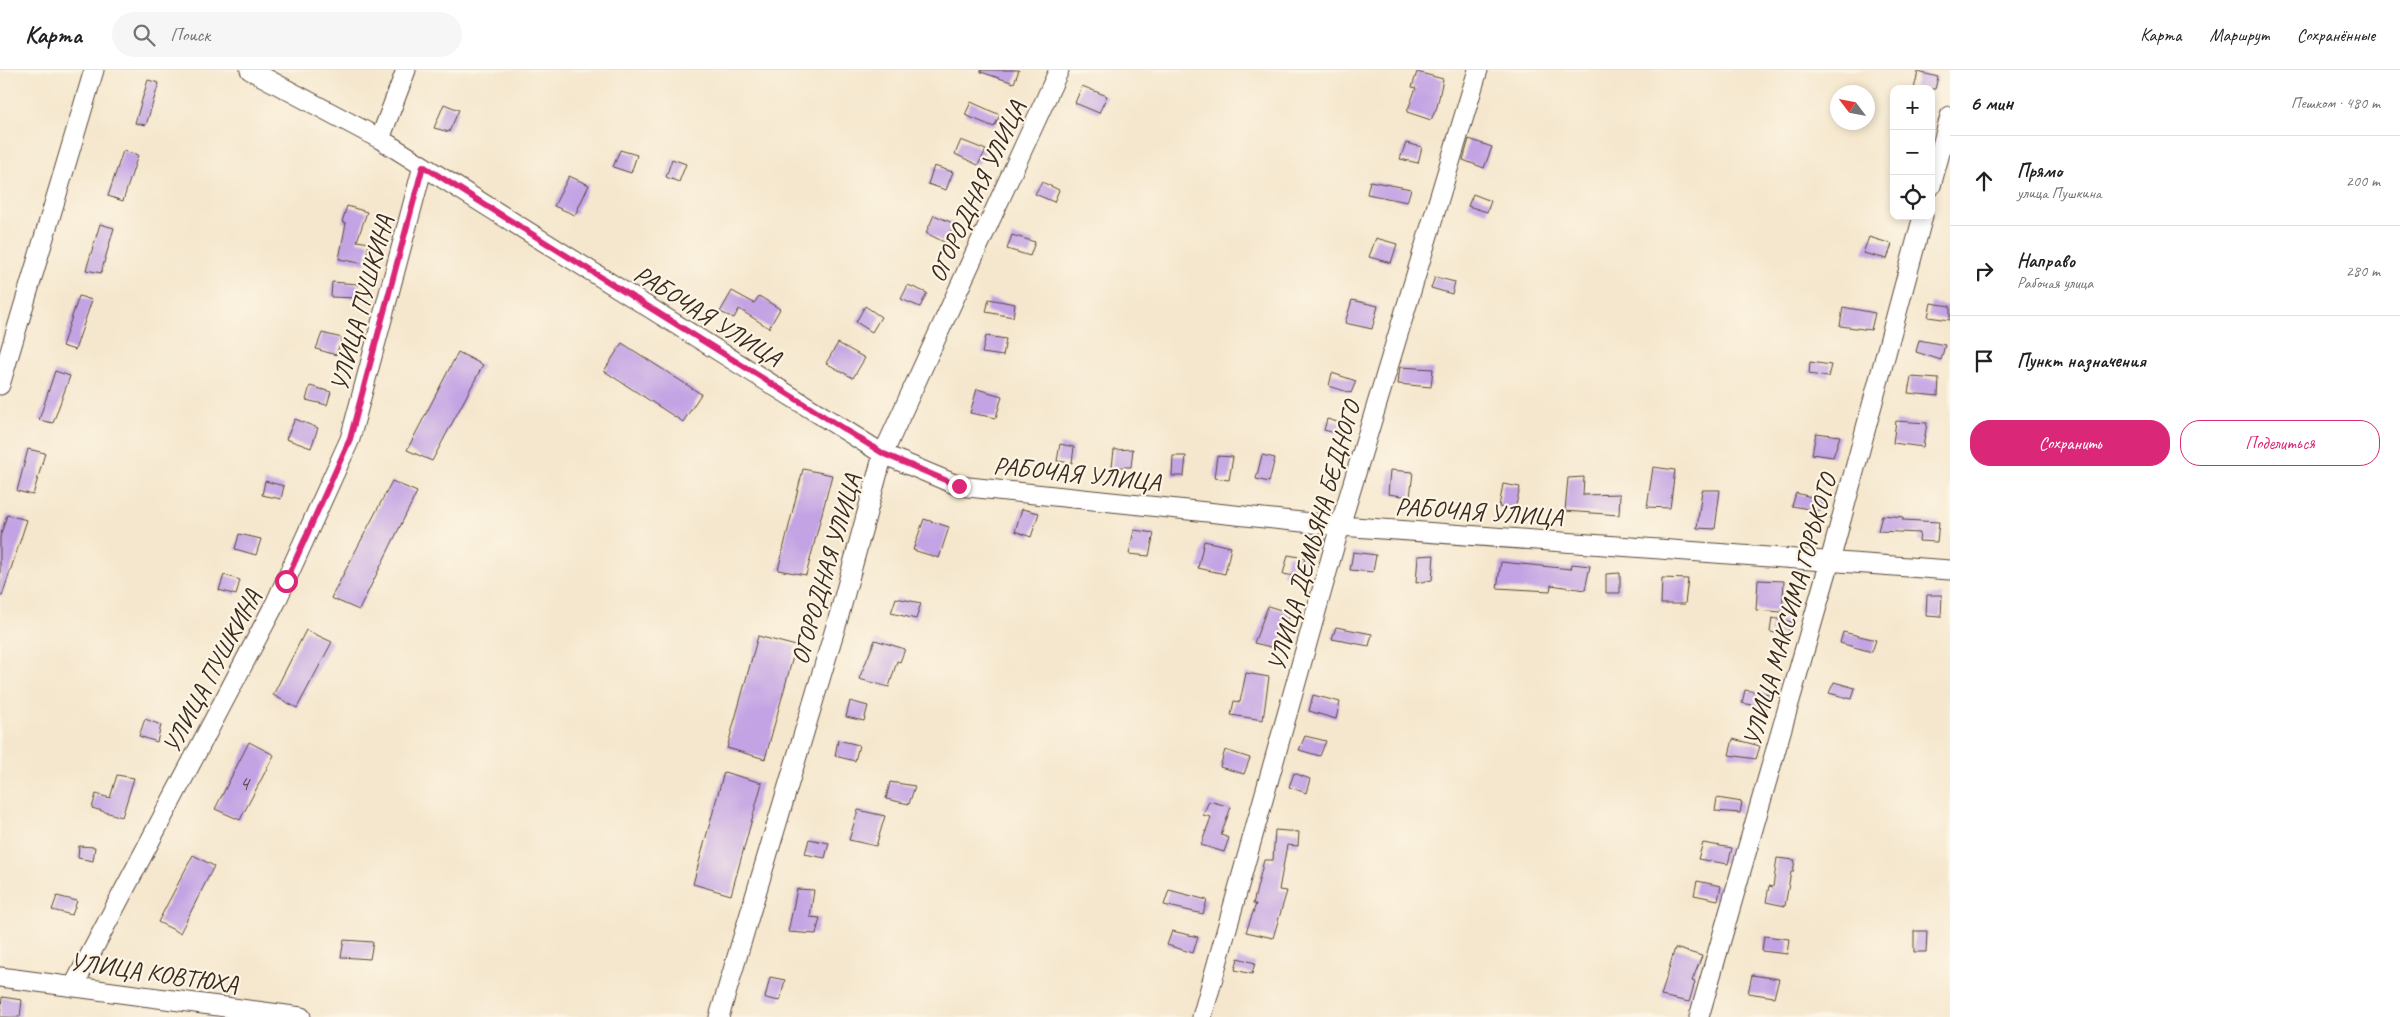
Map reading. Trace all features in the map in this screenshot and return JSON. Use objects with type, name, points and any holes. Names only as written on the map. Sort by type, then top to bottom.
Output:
[{"type":"street","points":[[0,385],[94,70]]},
{"type":"street","name":"РАБОЧАЯ УЛИЦА","points":[[250,70],[380,139],[884,454],[959,486],[1340,526],[1950,570]]},
{"type":"street","points":[[380,139],[406,70]]},
{"type":"street","name":"ОГОРОДНАЯ УЛИЦА","points":[[719,1017],[838,619],[884,454],[1059,70]]},
{"type":"street","name":"УЛИЦА ДЕМЬЯНА БЕДНОГО","points":[[1202,1017],[1340,526],[1478,70]]},
{"type":"street","points":[[1934,175],[1950,116]]},
{"type":"street","name":"УЛИЦА ПУШКИНА","points":[[73,987],[276,602],[350,439],[423,166]]},
{"type":"street","name":"УЛИЦА МАКСИМА ГОРЬКОГО","points":[[1699,1017],[1830,561],[1922,220]]},
{"type":"street","name":"УЛИЦА КОВТЮХА","points":[[0,977],[301,1017]]},
{"type":"building","points":[[981,70],[1019,70],[1014,83],[981,72]]},
{"type":"building","points":[[1417,72],[1443,79],[1437,107],[1431,120],[1407,112],[1416,88],[1412,87]]},
{"type":"building","points":[[1918,72],[1938,77],[1935,89],[1935,85],[1915,85]]},
{"type":"building","points":[[148,80],[159,83],[146,125],[135,123]]},
{"type":"building","points":[[1082,86],[1107,96],[1099,113],[1075,103]]},
{"type":"building","points":[[971,102],[1000,115],[994,127],[965,115]]},
{"type":"building","points":[[444,104],[459,110],[449,132],[434,128]]},
{"type":"building","points":[[1469,139],[1492,147],[1484,168],[1463,160]]},
{"type":"building","points":[[961,140],[986,150],[978,165],[955,154]]},
{"type":"building","points":[[1406,143],[1422,147],[1418,163],[1400,159]]},
{"type":"building","points":[[620,150],[637,155],[631,173],[613,167]]},
{"type":"building","points":[[123,151],[138,155],[123,201],[108,196]]},
{"type":"building","points":[[672,159],[686,164],[679,182],[666,177]]},
{"type":"building","points":[[934,166],[953,172],[946,190],[928,184]]},
{"type":"building","points":[[569,176],[589,185],[575,215],[554,206]]},
{"type":"building","points":[[1370,181],[1411,189],[1407,202],[1367,194]]},
{"type":"building","points":[[1042,182],[1059,190],[1054,202],[1035,194]]},
{"type":"building","points":[[1473,194],[1491,201],[1487,212],[1468,206]]},
{"type":"building","points":[[347,206],[367,212],[357,241],[369,243],[365,264],[339,259],[346,223],[342,222]]},
{"type":"building","points":[[934,215],[955,224],[946,243],[926,233]]},
{"type":"building","points":[[100,224],[114,228],[101,273],[86,270]]},
{"type":"building","points":[[1012,235],[1035,242],[1030,256],[1007,249]]},
{"type":"building","points":[[1869,237],[1892,244],[1887,259],[1863,253]]},
{"type":"building","points":[[1376,238],[1397,244],[1391,263],[1369,257]]},
{"type":"building","points":[[1435,277],[1455,282],[1452,294],[1431,288]]},
{"type":"building","points":[[332,282],[358,284],[356,298],[331,297]]},
{"type":"building","points":[[908,285],[927,293],[920,307],[901,299]]},
{"type":"building","points":[[732,291],[754,303],[759,296],[780,309],[769,328],[739,309],[734,318],[720,312]]},
{"type":"building","points":[[79,296],[92,300],[75,350],[62,346]]},
{"type":"building","points":[[989,299],[1015,304],[1013,317],[986,312]]},
{"type":"building","points":[[1352,300],[1378,306],[1372,329],[1345,323]]},
{"type":"building","points":[[1931,303],[1950,306],[1950,320],[1928,317]]},
{"type":"building","points":[[865,306],[881,317],[872,332],[856,322]]},
{"type":"building","points":[[1843,307],[1875,313],[1871,330],[1840,326]]},
{"type":"building","points":[[322,333],[342,338],[336,355],[316,349]]},
{"type":"building","points":[[986,336],[1006,339],[1003,356],[982,353]]},
{"type":"building","points":[[1919,340],[1945,345],[1941,360],[1916,352]]},
{"type":"building","points":[[622,343],[701,394],[683,422],[604,371]]},
{"type":"building","points":[[838,343],[865,358],[853,378],[826,363]]},
{"type":"building","points":[[458,352],[483,365],[432,461],[407,450]]},
{"type":"building","points":[[1810,362],[1831,365],[1828,377],[1809,374]]},
{"type":"building","points":[[1400,367],[1433,369],[1431,387],[1398,384]]},
{"type":"building","points":[[55,371],[70,376],[53,423],[39,420]]},
{"type":"building","points":[[1332,373],[1356,381],[1351,393],[1329,386]]},
{"type":"building","points":[[1911,377],[1939,379],[1938,396],[1908,393]]},
{"type":"building","points":[[310,386],[331,392],[327,405],[306,400]]},
{"type":"building","points":[[977,389],[1002,396],[996,418],[970,413]]},
{"type":"building","points":[[295,419],[318,428],[311,448],[286,439]]},
{"type":"building","points":[[1327,419],[1341,423],[1339,434],[1324,430]]},
{"type":"building","points":[[1896,421],[1927,423],[1923,447],[1893,443]]},
{"type":"building","points":[[1816,433],[1840,436],[1833,457],[1812,454]]},
{"type":"building","points":[[1060,444],[1074,447],[1072,463],[1057,461]]},
{"type":"building","points":[[28,449],[45,453],[33,495],[17,491]]},
{"type":"building","points":[[1133,449],[1131,467],[1112,467],[1114,450]]},
{"type":"building","points":[[1262,455],[1275,458],[1269,482],[1256,479]]},
{"type":"building","points":[[1173,456],[1186,456],[1184,476],[1172,476]]},
{"type":"building","points":[[1217,456],[1233,457],[1229,480],[1214,478]]},
{"type":"building","points":[[1653,467],[1675,470],[1670,508],[1647,507]]},
{"type":"building","points":[[803,469],[832,475],[806,575],[778,570]]},
{"type":"building","points":[[1390,470],[1413,472],[1410,497],[1388,494]]},
{"type":"building","points":[[1584,477],[1583,495],[1620,494],[1619,515],[1565,511],[1568,478]]},
{"type":"building","points":[[265,481],[284,486],[281,499],[262,495]]},
{"type":"building","points":[[392,481],[417,492],[359,610],[331,598]]},
{"type":"building","points":[[1503,484],[1520,487],[1515,510],[1499,507]]},
{"type":"building","points":[[1702,490],[1720,490],[1715,529],[1697,528]]},
{"type":"building","points":[[1796,493],[1823,500],[1820,511],[1792,506]]},
{"type":"building","points":[[1022,509],[1039,513],[1031,537],[1015,531]]},
{"type":"building","points":[[7,515],[27,520],[2,596],[0,596],[0,537]]},
{"type":"building","points":[[1882,515],[1903,517],[1903,520],[1939,522],[1937,542],[1919,541],[1920,533],[1878,531]]},
{"type":"building","points":[[924,519],[949,527],[939,558],[913,550]]},
{"type":"building","points":[[1134,530],[1154,533],[1149,556],[1129,554]]},
{"type":"building","points":[[239,534],[261,539],[256,555],[235,549]]},
{"type":"building","points":[[1204,541],[1231,547],[1225,574],[1198,568]]},
{"type":"building","points":[[1353,552],[1376,555],[1373,572],[1350,570]]},
{"type":"building","points":[[1288,555],[1305,558],[1300,577],[1283,574]]},
{"type":"building","points":[[1434,555],[1432,580],[1416,583],[1418,556]]},
{"type":"building","points":[[1501,562],[1571,569],[1572,564],[1590,566],[1585,590],[1551,585],[1550,591],[1497,588]]},
{"type":"building","points":[[1620,573],[1620,593],[1606,593],[1606,574]]},
{"type":"building","points":[[224,575],[240,580],[236,595],[219,590]]},
{"type":"building","points":[[1662,578],[1688,579],[1685,604],[1661,604]]},
{"type":"building","points":[[1758,580],[1784,581],[1782,612],[1756,610]]},
{"type":"building","points":[[1927,595],[1942,595],[1941,617],[1926,616]]},
{"type":"building","points":[[896,598],[921,603],[916,619],[891,613]]},
{"type":"building","points":[[1268,606],[1290,613],[1279,649],[1254,643]]},
{"type":"building","points":[[1772,618],[1792,622],[1788,635],[1770,632]]},
{"type":"building","points":[[1336,627],[1372,634],[1369,646],[1332,639]]},
{"type":"building","points":[[306,630],[332,642],[297,708],[273,695]]},
{"type":"building","points":[[1843,632],[1876,640],[1872,652],[1840,643]]},
{"type":"building","points":[[758,636],[796,646],[765,759],[727,748]]},
{"type":"building","points":[[875,640],[905,649],[900,662],[897,661],[889,687],[859,679]]},
{"type":"building","points":[[1246,673],[1269,677],[1263,720],[1231,715],[1234,701],[1240,702]]},
{"type":"building","points":[[1834,682],[1855,688],[1852,699],[1829,693]]},
{"type":"building","points":[[1745,690],[1769,694],[1766,708],[1742,703]]},
{"type":"building","points":[[1313,695],[1340,702],[1336,719],[1309,711]]},
{"type":"building","points":[[850,701],[868,706],[864,721],[846,717]]},
{"type":"building","points":[[145,719],[161,725],[157,742],[139,736]]},
{"type":"building","points":[[1305,736],[1326,741],[1320,756],[1299,750]]},
{"type":"building","points":[[1733,739],[1760,746],[1756,759],[1729,755]]},
{"type":"building","points":[[838,740],[859,745],[855,761],[835,756]]},
{"type":"building","points":[[249,742],[274,755],[240,820],[215,809]]},
{"type":"building","points":[[1225,750],[1250,758],[1244,774],[1220,767]]},
{"type":"building","points":[[724,772],[762,783],[731,895],[693,884]]},
{"type":"building","points":[[1294,773],[1310,779],[1306,793],[1289,787]]},
{"type":"building","points":[[117,775],[134,778],[122,817],[92,808],[96,794],[110,798]]},
{"type":"building","points":[[890,782],[915,786],[909,804],[886,799]]},
{"type":"building","points":[[1717,798],[1742,802],[1740,813],[1715,811]]},
{"type":"building","points":[[1209,801],[1231,807],[1221,835],[1229,838],[1224,852],[1201,845],[1211,817],[1203,815]]},
{"type":"building","points":[[858,810],[885,816],[876,846],[849,840]]},
{"type":"building","points":[[1275,830],[1299,832],[1298,846],[1287,845],[1279,890],[1287,891],[1273,938],[1246,932],[1256,904],[1253,904],[1264,860],[1273,860]]},
{"type":"building","points":[[809,839],[829,843],[825,858],[805,854]]},
{"type":"building","points":[[1703,843],[1732,848],[1728,864],[1698,859]]},
{"type":"building","points":[[79,846],[95,847],[93,861],[78,858]]},
{"type":"building","points":[[193,855],[214,866],[180,933],[158,922]]},
{"type":"building","points":[[1777,858],[1795,860],[1785,906],[1766,902],[1769,886],[1773,887]]},
{"type":"building","points":[[1697,881],[1721,886],[1718,900],[1694,895]]},
{"type":"building","points":[[797,889],[814,890],[810,917],[820,918],[816,934],[788,932]]},
{"type":"building","points":[[1169,890],[1207,900],[1203,914],[1164,905]]},
{"type":"building","points":[[57,896],[77,901],[72,915],[52,910]]},
{"type":"building","points":[[1172,931],[1198,937],[1193,953],[1167,945]]},
{"type":"building","points":[[1914,931],[1927,931],[1926,952],[1914,952]]},
{"type":"building","points":[[1764,936],[1789,939],[1787,954],[1762,951]]},
{"type":"building","points":[[344,940],[373,942],[370,959],[341,957]]},
{"type":"building","points":[[1675,948],[1702,956],[1692,981],[1695,982],[1689,1002],[1661,996]]},
{"type":"building","points":[[1238,958],[1255,963],[1252,974],[1235,970]]},
{"type":"building","points":[[1752,975],[1779,979],[1774,997],[1748,993]]},
{"type":"building","points":[[770,977],[785,980],[780,1001],[765,998]]},
{"type":"building","points":[[2,997],[22,1000],[20,1017],[0,1017]]},
{"type":"route","points":[[286,581],[350,439],[423,166],[884,454],[959,486]]}]
